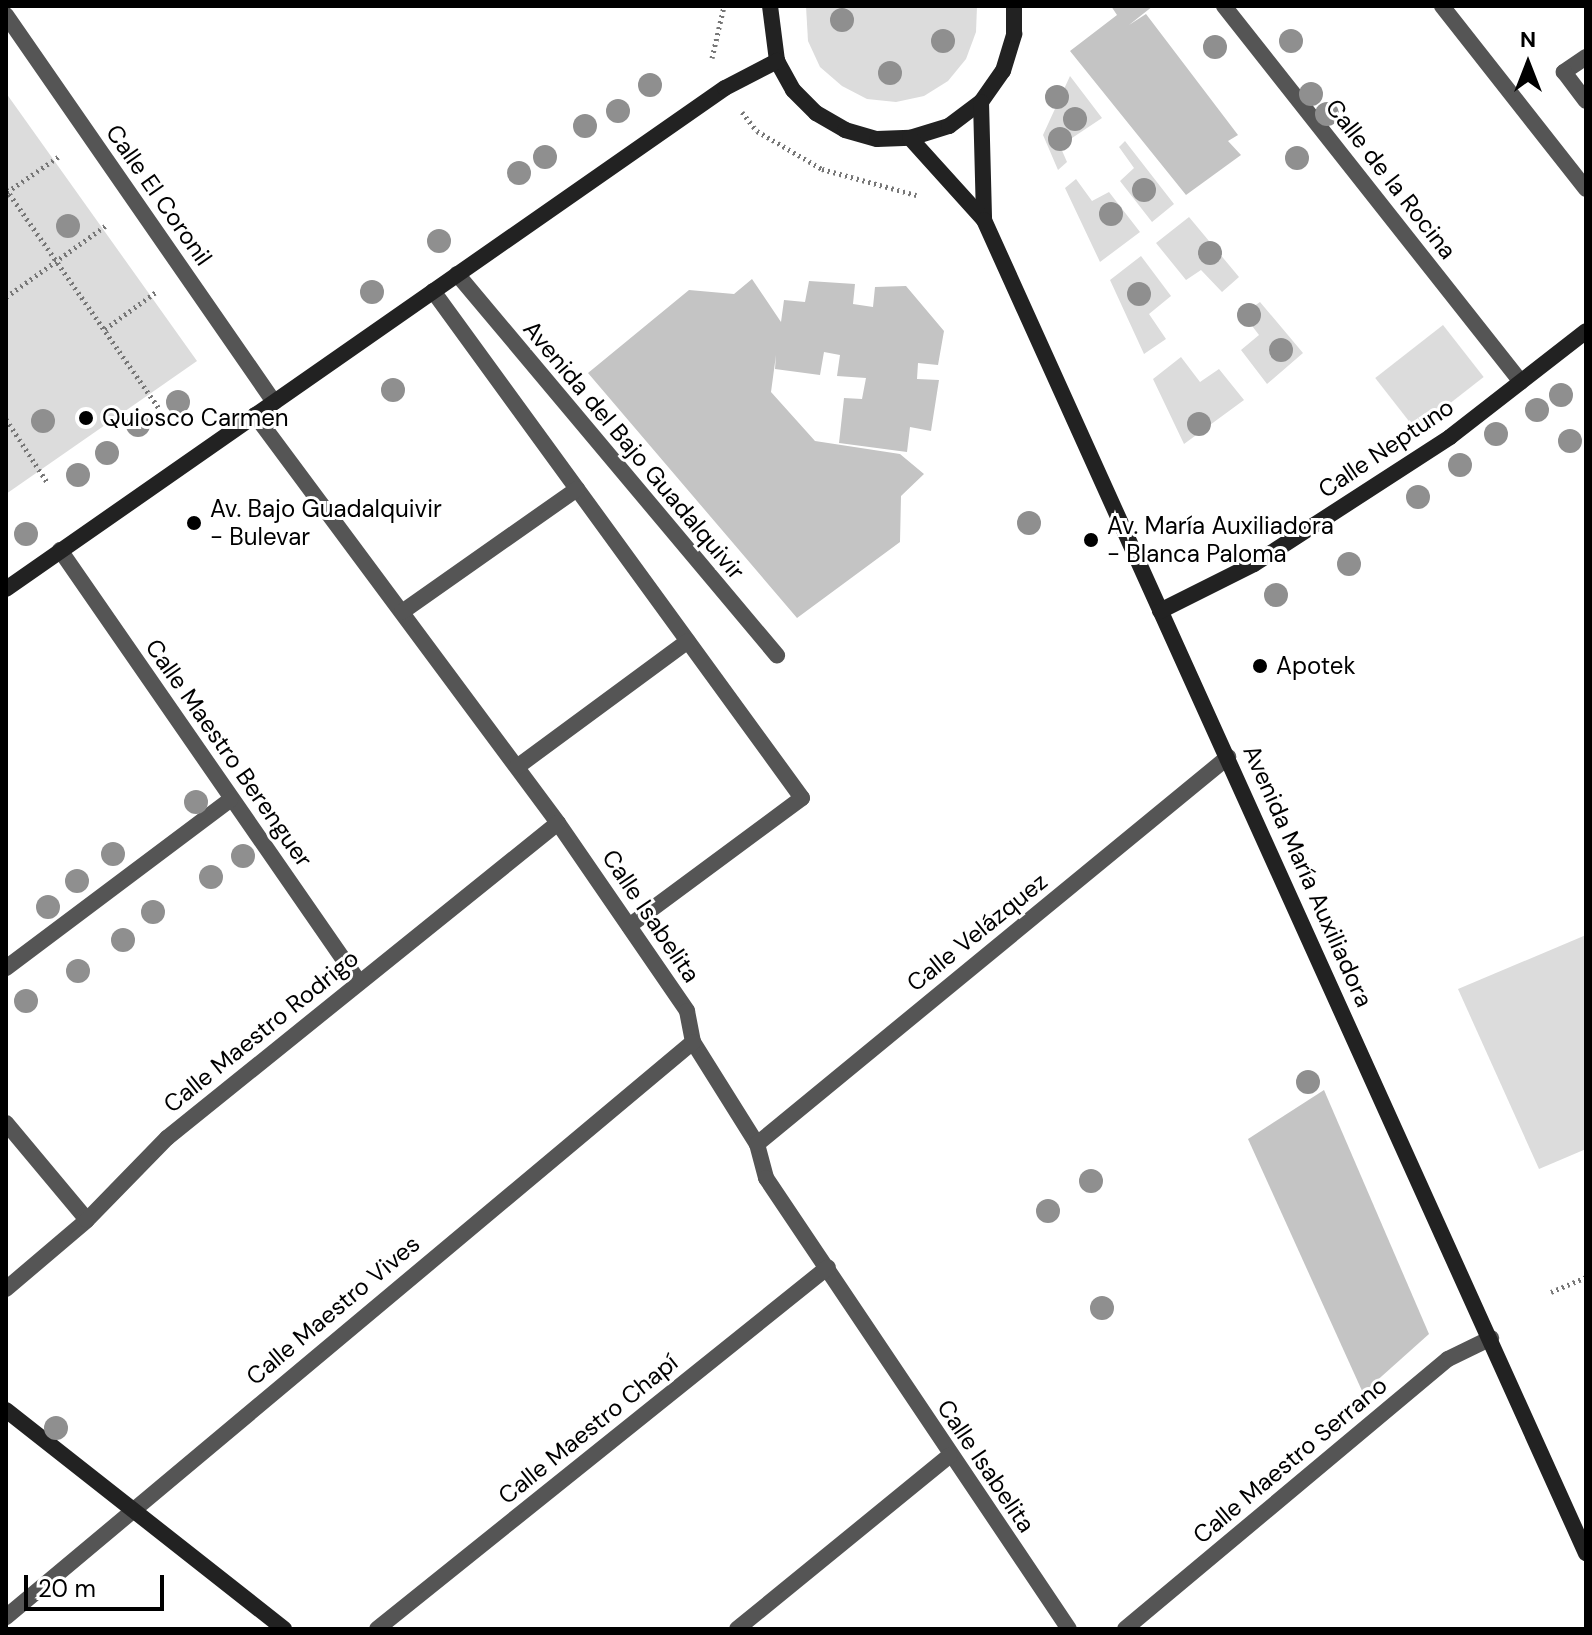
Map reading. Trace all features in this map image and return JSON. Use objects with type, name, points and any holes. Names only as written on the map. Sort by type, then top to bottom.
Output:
[{"type":"street","points":[[770,6],[777,61],[801,98],[845,130],[877,139],[910,138],[949,126],[981,102],[1003,71],[1014,34],[1014,6]]},
{"type":"street","name":"Calle de la Rocina","points":[[1224,6],[1521,382]]},
{"type":"street","points":[[1442,6],[1586,189]]},
{"type":"street","name":"Calle El Coronil","points":[[6,15],[274,402]]},
{"type":"street","points":[[1586,57],[1564,72],[1586,101]]},
{"type":"street","points":[[6,588],[725,88],[777,61]]},
{"type":"street","name":"Avenida María Auxiliadora","points":[[981,102],[984,220]]},
{"type":"street","name":"Avenida María Auxiliadora","points":[[910,138],[984,220],[1491,1338],[1580,1523],[1586,1553]]},
{"type":"street","name":"Avenida del Bajo Guadalquivir","points":[[457,274],[777,656]]},
{"type":"street","points":[[433,291],[802,798],[629,926]]},
{"type":"street","name":"Calle Neptuno","points":[[1160,611],[1254,564],[1450,437],[1586,331]]},
{"type":"street","name":"Calle Isabelita","points":[[255,415],[558,823],[687,1011],[693,1042],[757,1144],[766,1178],[828,1267],[949,1456],[1069,1629]]},
{"type":"street","points":[[402,612],[577,489]]},
{"type":"street","name":"Calle Maestro Berenguer","points":[[60,550],[359,982]]},
{"type":"street","points":[[517,767],[688,641]]},
{"type":"street","name":"Calle Velázquez","points":[[757,1144],[1228,757]]},
{"type":"street","points":[[6,968],[231,799]]},
{"type":"street","name":"Calle Maestro Rodrigo","points":[[6,1289],[87,1220],[167,1138],[558,823]]},
{"type":"street","name":"Calle Maestro Vives","points":[[6,1617],[693,1042]]},
{"type":"street","points":[[6,1123],[87,1220]]},
{"type":"street","name":"Calle Maestro Chapí","points":[[377,1629],[828,1267]]},
{"type":"street","name":"Calle Maestro Serrano","points":[[1134,1626],[1448,1359],[1491,1338]]},
{"type":"street","points":[[6,1410],[134,1507],[284,1629]]},
{"type":"street","points":[[737,1629],[949,1456]]},
{"type":"path","points":[[61,155],[7,191],[159,408]]},
{"type":"path","points":[[6,297],[108,224]]},
{"type":"path","points":[[105,329],[156,292]]},
{"type":"path","points":[[6,419],[47,482]]},
{"type":"path","points":[[1551,1292],[1586,1277]]},
{"type":"shaded area","points":[[806,6],[977,6],[976,32],[966,59],[948,81],[924,96],[896,102],[867,99],[842,86],[820,67],[808,41]]},
{"type":"shaded area","points":[[1070,76],[1102,118],[1060,146],[1067,162],[1058,170],[1043,135]]},
{"type":"shaded area","points":[[6,93],[197,361],[6,494]]},
{"type":"shaded area","points":[[1125,141],[1174,204],[1152,222],[1120,181],[1134,168],[1119,147]]},
{"type":"shaded area","points":[[1076,179],[1092,201],[1109,192],[1140,232],[1100,262],[1065,188]]},
{"type":"shaded area","points":[[1189,217],[1239,277],[1222,292],[1201,270],[1186,280],[1156,243]]},
{"type":"shaded area","points":[[1141,256],[1171,296],[1149,314],[1166,339],[1144,354],[1110,280]]},
{"type":"shaded area","points":[[1260,302],[1303,353],[1267,384],[1241,350],[1259,335],[1243,314]]},
{"type":"shaded area","points":[[1443,325],[1484,377],[1416,430],[1375,378]]},
{"type":"shaded area","points":[[1181,357],[1200,382],[1219,369],[1244,400],[1184,444],[1153,379]]},
{"type":"shaded area","points":[[1586,935],[1586,1149],[1539,1169],[1458,989]]},
{"type":"building","points":[[1111,6],[1153,6],[1129,25],[1146,14],[1238,135],[1228,141],[1241,155],[1186,195],[1070,51],[1117,15]]},
{"type":"building","points":[[752,279],[781,322],[784,300],[805,302],[809,281],[855,284],[853,304],[873,307],[875,287],[906,286],[944,331],[938,365],[918,363],[917,379],[939,380],[931,431],[910,427],[907,452],[839,443],[844,398],[862,399],[866,378],[837,376],[840,355],[824,352],[820,375],[775,369],[776,355],[771,392],[815,441],[900,454],[924,474],[901,496],[900,542],[797,618],[588,373],[689,290],[734,294]]},
{"type":"building","points":[[1324,1090],[1429,1334],[1363,1393],[1248,1139]]},
{"type":"place","name":"Quiosco Carmen","points":[[86,418]]},
{"type":"place","name":"Av. Bajo Guadalquivir - Bulevar","points":[[194,523]]},
{"type":"place","name":"Av. María Auxiliadora - Blanca Paloma","points":[[1091,540]]},
{"type":"place","name":"Apotek","points":[[1260,666]]}]
